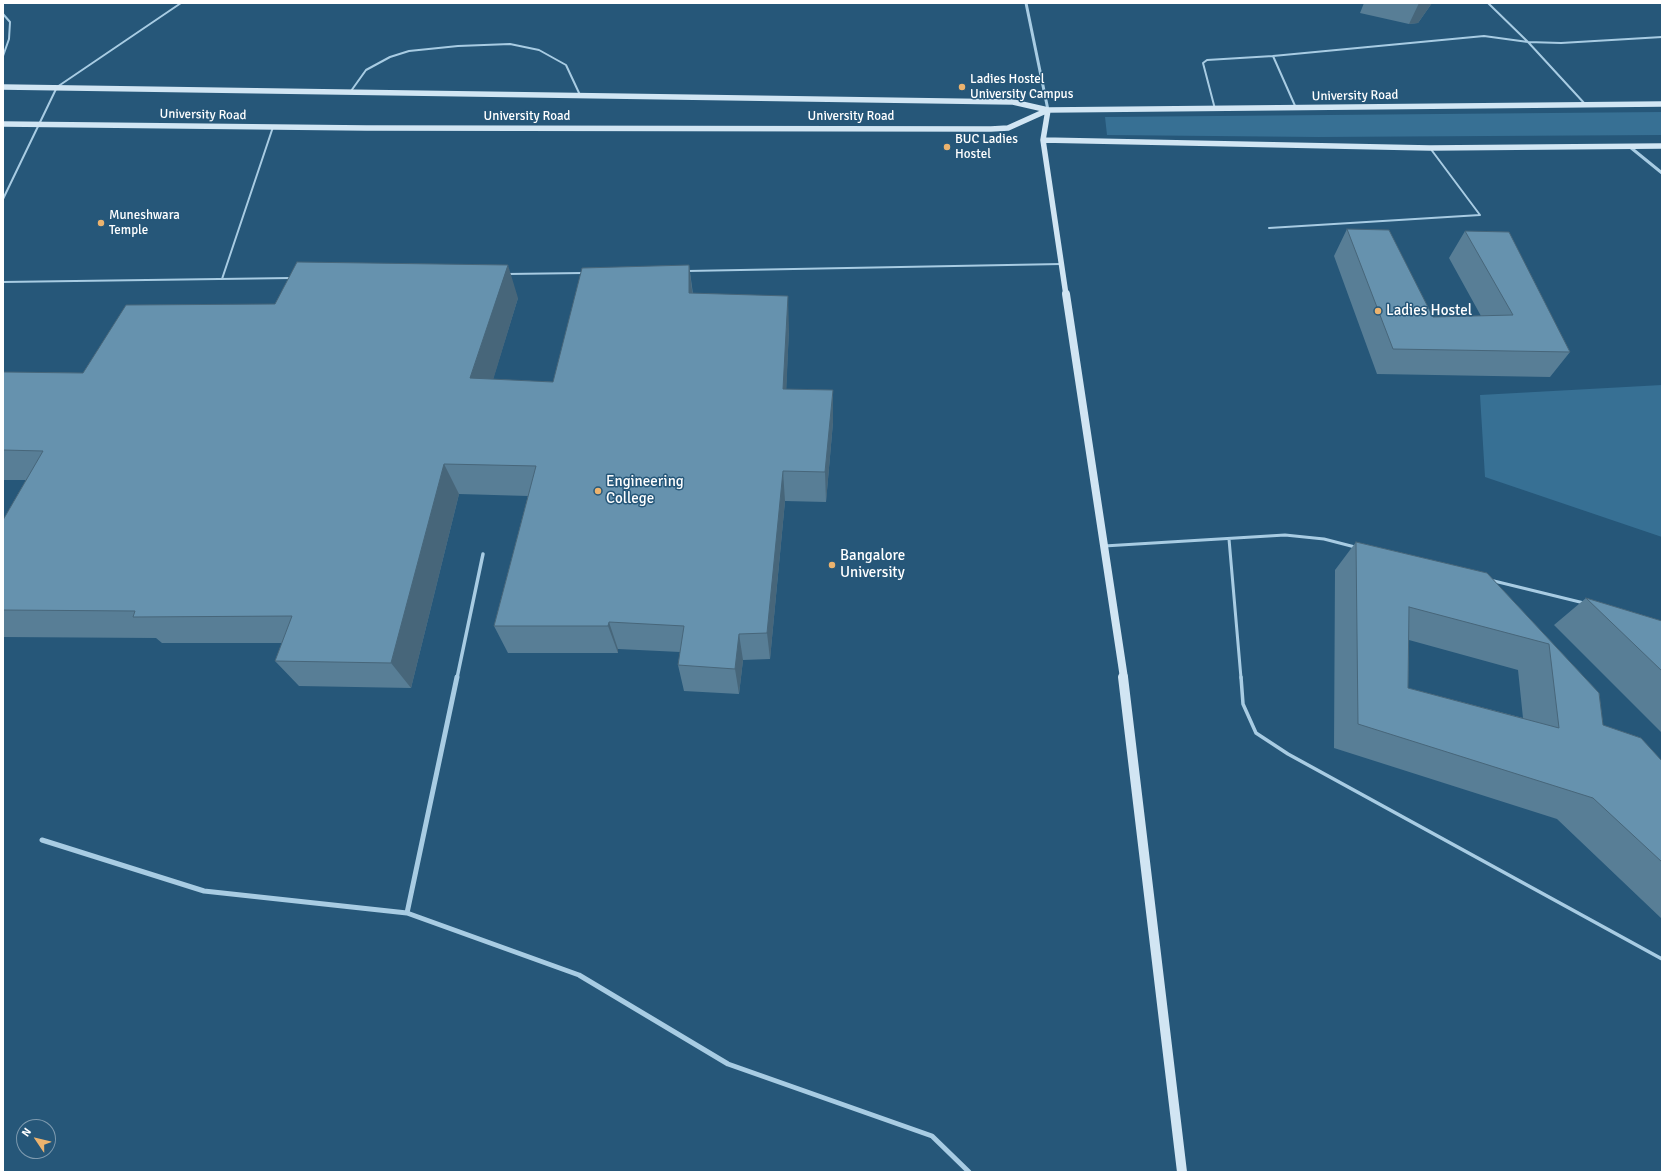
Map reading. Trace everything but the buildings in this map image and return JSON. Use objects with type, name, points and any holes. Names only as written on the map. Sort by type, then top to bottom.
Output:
[{"type":"main road","name":"University Road","points":[[3,87],[1013,102],[1048,110],[1662,104]]},
{"type":"main road","name":"University Road","points":[[3,124],[273,127],[1008,128],[1048,110]]},
{"type":"main road","points":[[1048,110],[1043,140],[1121,656],[1182,1172]]},
{"type":"main road","points":[[1043,140],[1430,148],[1662,146]]},
{"type":"street","points":[[1026,3],[1048,110]]},
{"type":"street","points":[[1630,146],[1662,174]]},
{"type":"street","points":[[407,913],[483,554]]},
{"type":"street","points":[[42,840],[204,892],[407,913],[579,975],[728,1064],[932,1136],[968,1172]]},
{"type":"lane","points":[[3,199],[57,87],[180,3]]},
{"type":"lane","points":[[1488,3],[1528,42],[1586,105]]},
{"type":"lane","points":[[3,14],[10,22],[9,39],[3,56]]},
{"type":"lane","points":[[1215,109],[1202,63],[1207,60],[1273,56],[1484,36],[1528,42],[1561,43],[1662,37]]},
{"type":"lane","points":[[351,92],[366,70],[390,57],[409,51],[451,46],[510,44],[539,50],[566,65],[580,95]]},
{"type":"lane","points":[[1273,56],[1296,108]]},
{"type":"lane","points":[[222,279],[273,127]]},
{"type":"lane","points":[[1269,228],[1480,215],[1430,148]]},
{"type":"lane","points":[[682,271],[1062,264]]},
{"type":"lane","points":[[499,274],[586,273]]},
{"type":"lane","points":[[3,282],[293,278]]},
{"type":"lane","points":[[1104,546],[1285,535],[1324,539],[1362,548]]},
{"type":"lane","points":[[1229,539],[1243,704],[1256,734],[1288,754],[1662,959]]},
{"type":"lane","points":[[1483,578],[1589,604]]},
{"type":"shaded area","points":[[1662,112],[1662,135],[1318,137],[1107,135],[1105,117]]},
{"type":"shaded area","points":[[1662,385],[1662,537],[1485,477],[1480,395]]},
{"type":"place","name":"Ladies Hostel University Campus","points":[[962,87]]},
{"type":"place","name":"BUC Ladies Hostel","points":[[947,147]]},
{"type":"place","name":"Muneshwara Temple","points":[[101,223]]},
{"type":"place","name":"Ladies Hostel","points":[[1378,311]]},
{"type":"place","name":"Engineering College","points":[[598,491]]},
{"type":"place","name":"Bangalore University","points":[[832,565]]}]
